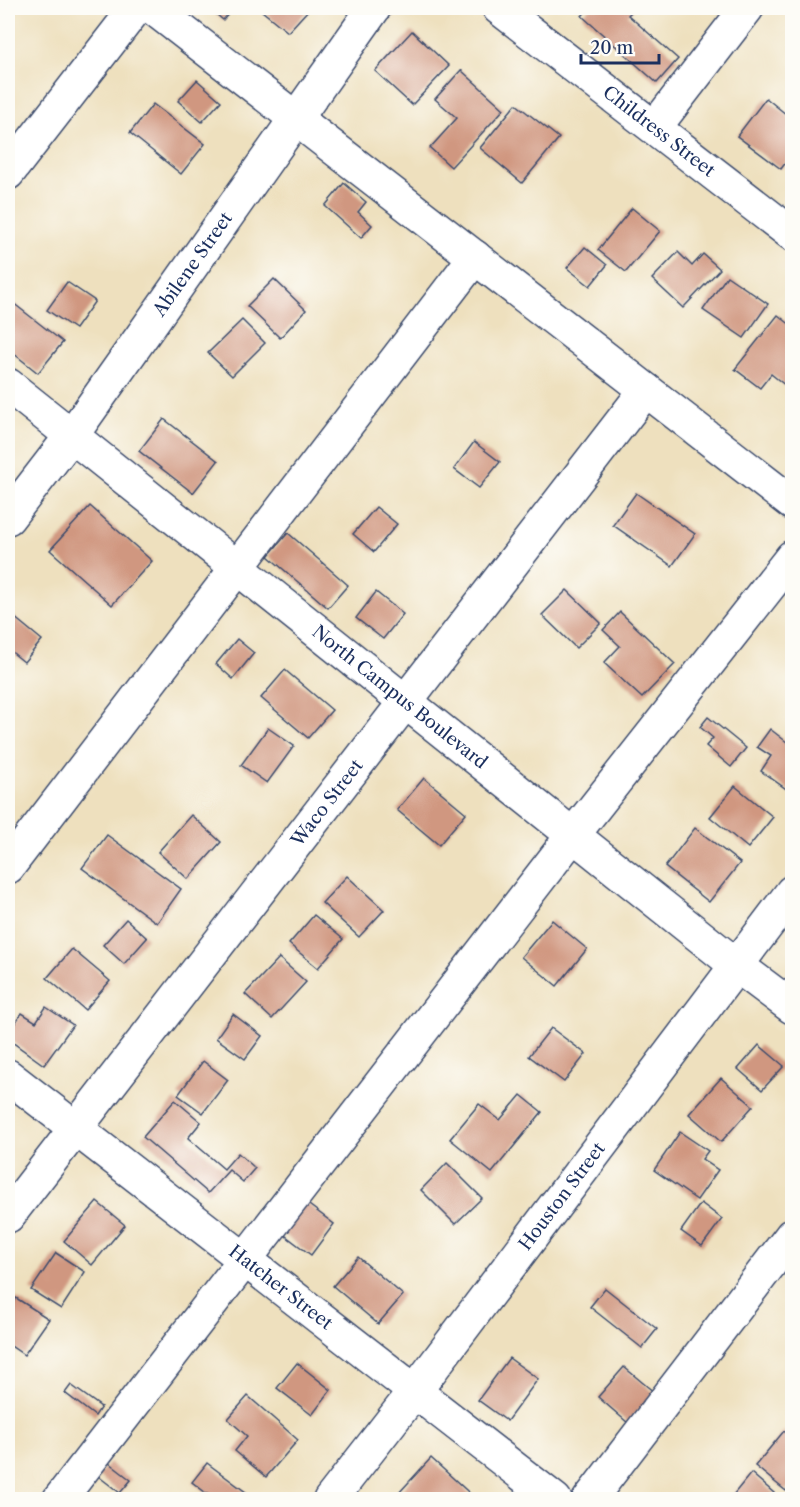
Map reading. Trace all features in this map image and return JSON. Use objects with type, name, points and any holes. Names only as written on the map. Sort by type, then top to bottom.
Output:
[{"type":"street","points":[[8,173],[136,8]]},
{"type":"street","points":[[153,8],[792,503]]},
{"type":"street","name":"Abilene Street","points":[[8,518],[72,435],[374,8]]},
{"type":"street","name":"Childress Street","points":[[499,8],[792,234]]},
{"type":"street","points":[[655,128],[747,8]]},
{"type":"street","points":[[8,867],[475,257]]},
{"type":"street","name":"North Campus Boulevard","points":[[8,385],[736,965],[792,1007]]},
{"type":"street","name":"Waco Street","points":[[8,1216],[646,390]]},
{"type":"street","points":[[59,1500],[573,835],[792,557]]},
{"type":"street","name":"Houston Street","points":[[330,1500],[792,892]]},
{"type":"street","name":"Hatcher Street","points":[[8,1076],[555,1500]]},
{"type":"street","points":[[589,1500],[792,1235]]},
{"type":"building","points":[[209,8],[234,8],[223,20]]},
{"type":"building","points":[[265,8],[310,8],[288,32],[262,11]]},
{"type":"building","points":[[589,8],[635,8],[628,15],[678,59],[657,83],[582,16]]},
{"type":"building","points":[[412,31],[449,66],[412,105],[375,71]]},
{"type":"building","points":[[461,70],[504,109],[451,167],[430,148],[457,118],[435,99]]},
{"type":"building","points":[[197,80],[221,101],[202,122],[178,101]]},
{"type":"building","points":[[766,98],[792,119],[792,154],[781,169],[737,136]]},
{"type":"building","points":[[153,104],[205,144],[181,174],[130,133]]},
{"type":"building","points":[[516,104],[559,138],[522,183],[480,148]]},
{"type":"building","points":[[344,183],[366,202],[358,212],[372,225],[361,238],[325,206]]},
{"type":"building","points":[[632,208],[660,231],[626,272],[598,250]]},
{"type":"building","points":[[585,247],[607,265],[590,286],[567,268]]},
{"type":"building","points":[[678,252],[692,266],[703,254],[720,269],[683,308],[652,279]]},
{"type":"building","points":[[727,276],[768,304],[744,338],[703,310]]},
{"type":"building","points":[[274,279],[306,310],[280,338],[247,306]]},
{"type":"building","points":[[67,282],[95,301],[75,329],[47,310]]},
{"type":"building","points":[[8,299],[63,342],[38,373],[8,349]]},
{"type":"building","points":[[778,315],[792,326],[792,378],[786,386],[771,374],[760,388],[735,369]]},
{"type":"building","points":[[242,320],[265,343],[232,376],[208,353]]},
{"type":"building","points":[[164,419],[218,461],[193,493],[139,451]]},
{"type":"building","points":[[474,442],[500,462],[479,488],[454,469]]},
{"type":"building","points":[[636,493],[695,534],[672,566],[613,525]]},
{"type":"building","points":[[90,506],[152,561],[112,605],[50,550]]},
{"type":"building","points":[[376,507],[397,524],[374,552],[353,534]]},
{"type":"building","points":[[288,533],[348,585],[328,608],[268,556]]},
{"type":"building","points":[[567,590],[601,623],[576,648],[542,615]]},
{"type":"building","points":[[376,592],[403,614],[383,639],[356,618]]},
{"type":"building","points":[[8,612],[42,640],[24,662],[8,649]]},
{"type":"building","points":[[620,612],[675,664],[642,698],[604,663],[620,646],[603,630]]},
{"type":"building","points":[[237,639],[254,653],[233,679],[216,664]]},
{"type":"building","points":[[285,670],[332,710],[308,738],[261,698]]},
{"type":"building","points":[[708,717],[746,748],[731,767],[706,746],[713,738],[700,727]]},
{"type":"building","points":[[268,728],[294,746],[267,783],[241,765]]},
{"type":"building","points":[[770,729],[792,746],[792,793],[761,771],[771,756],[757,747]]},
{"type":"building","points":[[424,778],[466,813],[439,845],[397,810]]},
{"type":"building","points":[[735,786],[773,817],[748,848],[710,817]]},
{"type":"building","points":[[191,815],[221,842],[188,879],[158,852]]},
{"type":"building","points":[[695,828],[740,863],[709,902],[665,867]]},
{"type":"building","points":[[107,835],[181,889],[157,923],[82,868]]},
{"type":"building","points":[[347,876],[384,910],[359,937],[322,903]]},
{"type":"building","points":[[314,915],[343,939],[318,968],[289,944]]},
{"type":"building","points":[[126,919],[147,938],[124,964],[103,945]]},
{"type":"building","points":[[552,920],[587,949],[557,986],[521,957]]},
{"type":"building","points":[[72,949],[110,981],[85,1010],[47,978]]},
{"type":"building","points":[[279,958],[306,982],[272,1019],[245,994]]},
{"type":"building","points":[[46,1007],[73,1025],[44,1065],[8,1039],[8,1033],[22,1013],[36,1022]]},
{"type":"building","points":[[233,1014],[262,1036],[245,1059],[216,1038]]},
{"type":"building","points":[[551,1028],[586,1054],[564,1082],[529,1056]]},
{"type":"building","points":[[759,1045],[784,1066],[762,1090],[738,1069]]},
{"type":"building","points":[[203,1061],[228,1080],[203,1113],[178,1095]]},
{"type":"building","points":[[721,1078],[753,1106],[721,1142],[689,1114]]},
{"type":"building","points":[[521,1095],[542,1112],[492,1173],[450,1139],[479,1104],[500,1120]]},
{"type":"building","points":[[175,1100],[201,1122],[188,1138],[224,1169],[238,1153],[255,1168],[243,1182],[229,1170],[208,1193],[143,1137]]},
{"type":"building","points":[[680,1132],[708,1151],[702,1159],[718,1170],[697,1200],[654,1170]]},
{"type":"building","points":[[447,1163],[482,1198],[455,1224],[421,1190]]},
{"type":"building","points":[[97,1202],[125,1225],[92,1265],[64,1241]]},
{"type":"building","points":[[305,1202],[334,1224],[311,1255],[282,1233]]},
{"type":"building","points":[[701,1203],[722,1219],[702,1246],[681,1231]]},
{"type":"building","points":[[56,1253],[85,1272],[61,1309],[31,1290]]},
{"type":"building","points":[[358,1257],[403,1295],[378,1324],[333,1286]]},
{"type":"building","points":[[605,1288],[657,1329],[642,1348],[590,1307]]},
{"type":"building","points":[[16,1298],[49,1319],[24,1355],[8,1344],[8,1310]]},
{"type":"building","points":[[509,1358],[538,1379],[507,1421],[478,1400]]},
{"type":"building","points":[[297,1363],[331,1390],[312,1415],[277,1388]]},
{"type":"building","points":[[624,1367],[655,1393],[628,1423],[598,1397]]},
{"type":"building","points":[[71,1385],[101,1407],[95,1416],[65,1393]]},
{"type":"building","points":[[248,1396],[298,1440],[266,1477],[235,1451],[247,1436],[228,1419]]},
{"type":"building","points":[[784,1431],[792,1438],[792,1482],[786,1491],[755,1466]]},
{"type":"building","points":[[431,1458],[477,1500],[402,1500],[397,1495]]},
{"type":"building","points":[[109,1463],[131,1480],[120,1493],[98,1476]]},
{"type":"building","points":[[207,1463],[247,1493],[242,1500],[215,1500],[192,1482]]},
{"type":"building","points":[[751,1473],[782,1500],[729,1500]]}]
